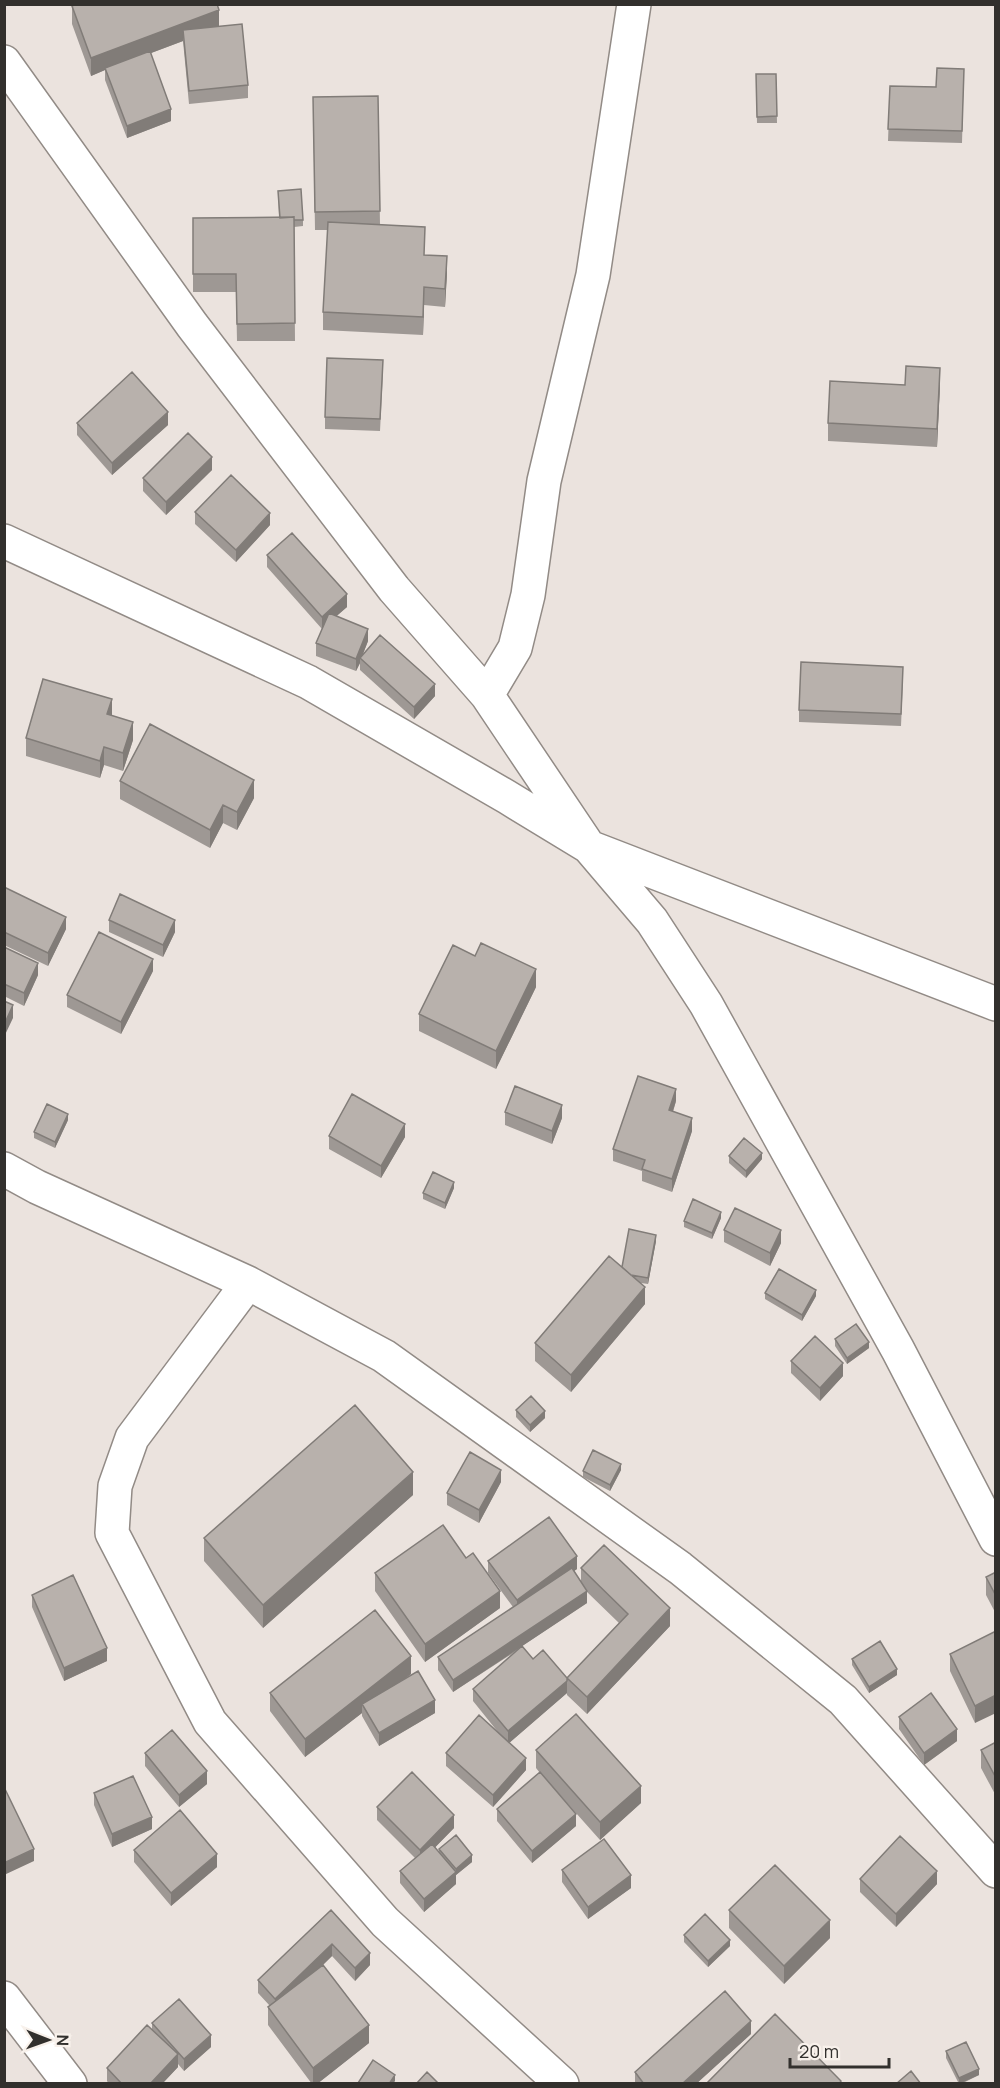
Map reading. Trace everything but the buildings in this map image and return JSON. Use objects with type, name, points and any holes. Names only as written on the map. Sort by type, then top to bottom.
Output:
[{"type":"street","points":[[487,695],[515,648],[528,595],[544,481],[593,275],[634,4]]},
{"type":"street","points":[[4,62],[206,344],[394,589],[487,695],[589,847],[652,921],[706,1004],[898,1350],[996,1539]]},
{"type":"street","points":[[4,541],[308,682],[589,847],[996,1004]]},
{"type":"street","points":[[4,1169],[37,1187],[248,1283],[384,1356],[680,1568],[843,1700],[996,1871]]},
{"type":"street","points":[[248,1283],[132,1438],[115,1486],[112,1533],[210,1722],[386,1922],[562,2084]]},
{"type":"street","points":[[4,1998],[70,2084]]}]
